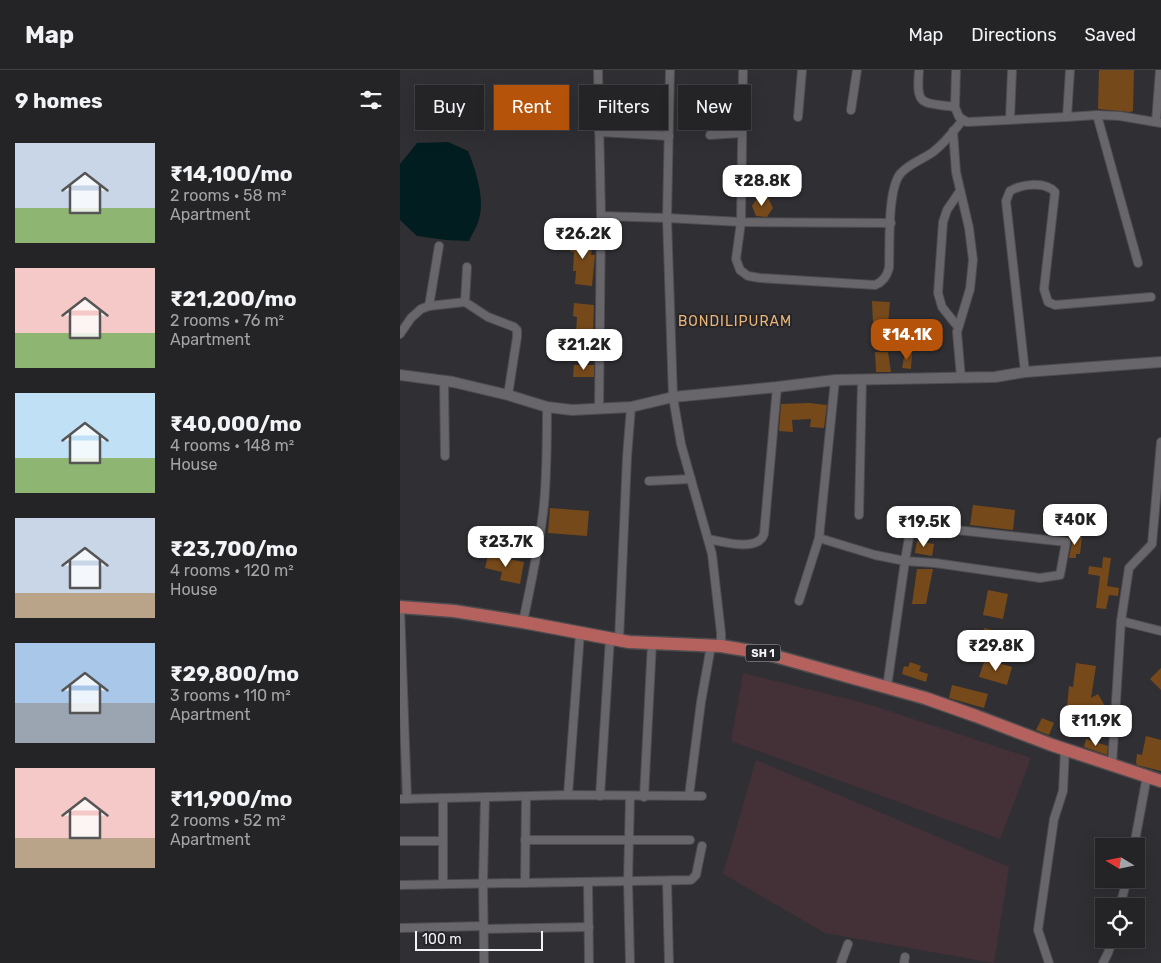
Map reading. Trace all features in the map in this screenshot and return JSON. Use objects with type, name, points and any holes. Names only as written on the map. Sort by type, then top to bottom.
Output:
[{"type":"main road","name":"SH 1","points":[[400,607],[454,611],[614,639],[716,646],[764,653],[888,687],[1161,781]]},
{"type":"street","points":[[598,70],[601,216],[599,409]]},
{"type":"street","points":[[670,70],[667,218],[673,398],[681,444],[712,554],[720,625],[701,702],[689,796]]},
{"type":"street","points":[[742,70],[741,222],[736,259],[740,270],[748,276],[875,285],[885,278],[889,268],[891,200],[895,183],[900,174],[941,146],[962,121]]},
{"type":"street","points":[[798,116],[802,70]]},
{"type":"street","points":[[851,110],[857,70]]},
{"type":"street","points":[[919,70],[917,90],[921,99],[928,103],[955,107]]},
{"type":"street","points":[[956,70],[955,107],[962,121]]},
{"type":"street","points":[[1010,120],[1012,70]]},
{"type":"street","points":[[1067,117],[1070,70]]},
{"type":"street","points":[[962,121],[1097,115],[1120,116],[1158,123],[1160,70]]},
{"type":"street","points":[[1097,115],[1138,263]]},
{"type":"street","points":[[953,131],[956,172],[969,228],[973,260],[970,289],[958,327],[957,338],[961,378]]},
{"type":"street","points":[[599,132],[669,136]]},
{"type":"street","points":[[710,135],[742,133]]},
{"type":"street","points":[[1025,372],[1006,201],[1010,190],[1018,186],[1043,185],[1050,187],[1055,192],[1044,289],[1048,302],[1055,306],[1152,297]]},
{"type":"street","points":[[958,327],[942,308],[938,293],[943,222],[947,210],[960,192]]},
{"type":"street","points":[[601,216],[741,222],[891,223]]},
{"type":"street","points":[[430,306],[439,246]]},
{"type":"street","points":[[465,302],[467,268]]},
{"type":"street","points":[[400,334],[411,318],[421,310],[430,306],[465,302],[488,317],[514,327],[517,330],[508,395]]},
{"type":"street","points":[[400,375],[444,380],[508,395],[547,407],[572,410],[631,407],[673,398],[835,380],[995,377],[1025,372],[1161,362]]},
{"type":"street","points":[[859,516],[862,379]]},
{"type":"street","points":[[444,380],[445,456]]},
{"type":"street","points":[[799,601],[819,538],[835,380]]},
{"type":"street","points":[[708,539],[738,544],[755,544],[762,539],[777,387]]},
{"type":"street","points":[[523,622],[537,550],[543,505],[547,407]]},
{"type":"street","points":[[600,796],[631,407]]},
{"type":"street","points":[[1112,765],[1121,621],[1129,568],[1152,544],[1161,442]]},
{"type":"street","points":[[649,481],[691,479]]},
{"type":"street","points":[[819,538],[875,555],[905,561],[935,563],[1040,578],[1060,575],[1066,542],[911,525],[905,561],[888,687]]},
{"type":"street","points":[[400,607],[403,799],[568,795],[630,797],[702,796]]},
{"type":"street","points":[[1121,621],[1161,631]]},
{"type":"street","points":[[568,795],[580,633]]},
{"type":"street","points":[[644,797],[652,643]]},
{"type":"street","points":[[1049,963],[1038,930],[1054,819],[1063,791],[1065,749]]},
{"type":"street","points":[[1135,838],[1147,776]]},
{"type":"street","points":[[524,883],[526,796]]},
{"type":"street","points":[[484,963],[485,797]]},
{"type":"street","points":[[630,797],[628,881],[630,963]]},
{"type":"street","points":[[443,798],[443,884]]},
{"type":"street","points":[[525,840],[690,840]]},
{"type":"street","points":[[400,841],[443,841]]},
{"type":"street","points":[[400,885],[685,880],[694,878],[702,846]]},
{"type":"street","points":[[667,880],[669,963]]},
{"type":"street","points":[[588,882],[589,963]]},
{"type":"street","points":[[400,928],[589,927]]},
{"type":"street","points":[[841,963],[848,944]]},
{"type":"street","points":[[1103,963],[1109,948]]},
{"type":"shaded area","points":[[743,673],[868,704],[1031,758],[1000,839],[731,741]]},
{"type":"shaded area","points":[[756,760],[1009,867],[994,963],[825,933],[723,874]]},
{"type":"water","points":[[448,142],[468,151],[479,185],[481,211],[469,241],[417,236],[400,220],[400,164],[417,143]]},
{"type":"building","points":[[1099,70],[1134,70],[1133,111],[1098,109]]},
{"type":"building","points":[[758,197],[768,198],[773,208],[767,217],[756,216],[752,206]]},
{"type":"building","points":[[572,236],[594,238],[591,255],[595,255],[592,286],[575,284],[576,271],[573,271],[574,252],[570,251]]},
{"type":"building","points":[[872,301],[890,302],[888,324],[873,323]]},
{"type":"building","points":[[574,303],[594,305],[593,333],[576,333],[577,317],[573,316]]},
{"type":"building","points":[[875,352],[888,352],[891,372],[876,372]]},
{"type":"building","points":[[905,352],[912,354],[911,369],[902,368]]},
{"type":"building","points":[[574,365],[594,365],[594,377],[573,377]]},
{"type":"building","points":[[809,403],[827,405],[824,428],[810,427],[811,419],[792,420],[793,432],[779,431],[781,404]]},
{"type":"building","points":[[973,505],[1015,510],[1013,530],[970,525]]},
{"type":"building","points":[[550,508],[589,511],[587,536],[548,533]]},
{"type":"building","points":[[1068,536],[1082,537],[1080,554],[1076,554],[1076,558],[1069,558],[1072,542]]},
{"type":"building","points":[[917,541],[934,544],[932,556],[915,553]]},
{"type":"building","points":[[488,555],[524,562],[520,584],[500,580],[502,572],[485,568]]},
{"type":"building","points":[[1103,557],[1111,558],[1107,586],[1119,588],[1118,596],[1109,595],[1106,609],[1096,608],[1100,576],[1088,574],[1089,566],[1102,568]]},
{"type":"building","points":[[917,569],[933,569],[926,604],[912,604]]},
{"type":"building","points":[[988,590],[1008,594],[1003,619],[983,615]]},
{"type":"building","points":[[984,628],[1021,637],[1017,650],[980,641]]},
{"type":"building","points":[[985,659],[1012,667],[1007,685],[979,677]]},
{"type":"building","points":[[910,662],[921,666],[919,671],[928,674],[926,682],[902,674],[904,666],[908,667]]},
{"type":"building","points":[[1076,663],[1096,666],[1091,698],[1098,694],[1109,713],[1099,719],[1095,712],[1083,710],[1082,713],[1071,712],[1072,708],[1067,708],[1069,686],[1073,687]]},
{"type":"building","points":[[1161,668],[1161,690],[1150,679]]},
{"type":"building","points":[[952,685],[988,694],[984,708],[949,698]]},
{"type":"building","points":[[1042,718],[1054,723],[1049,735],[1036,730]]},
{"type":"building","points":[[1146,736],[1161,740],[1161,771],[1137,765],[1137,754],[1142,755]]},
{"type":"building","points":[[1086,739],[1108,746],[1107,755],[1084,747]]},
{"type":"district","name":"BONDILIPURAM","points":[[735,321]]}]
